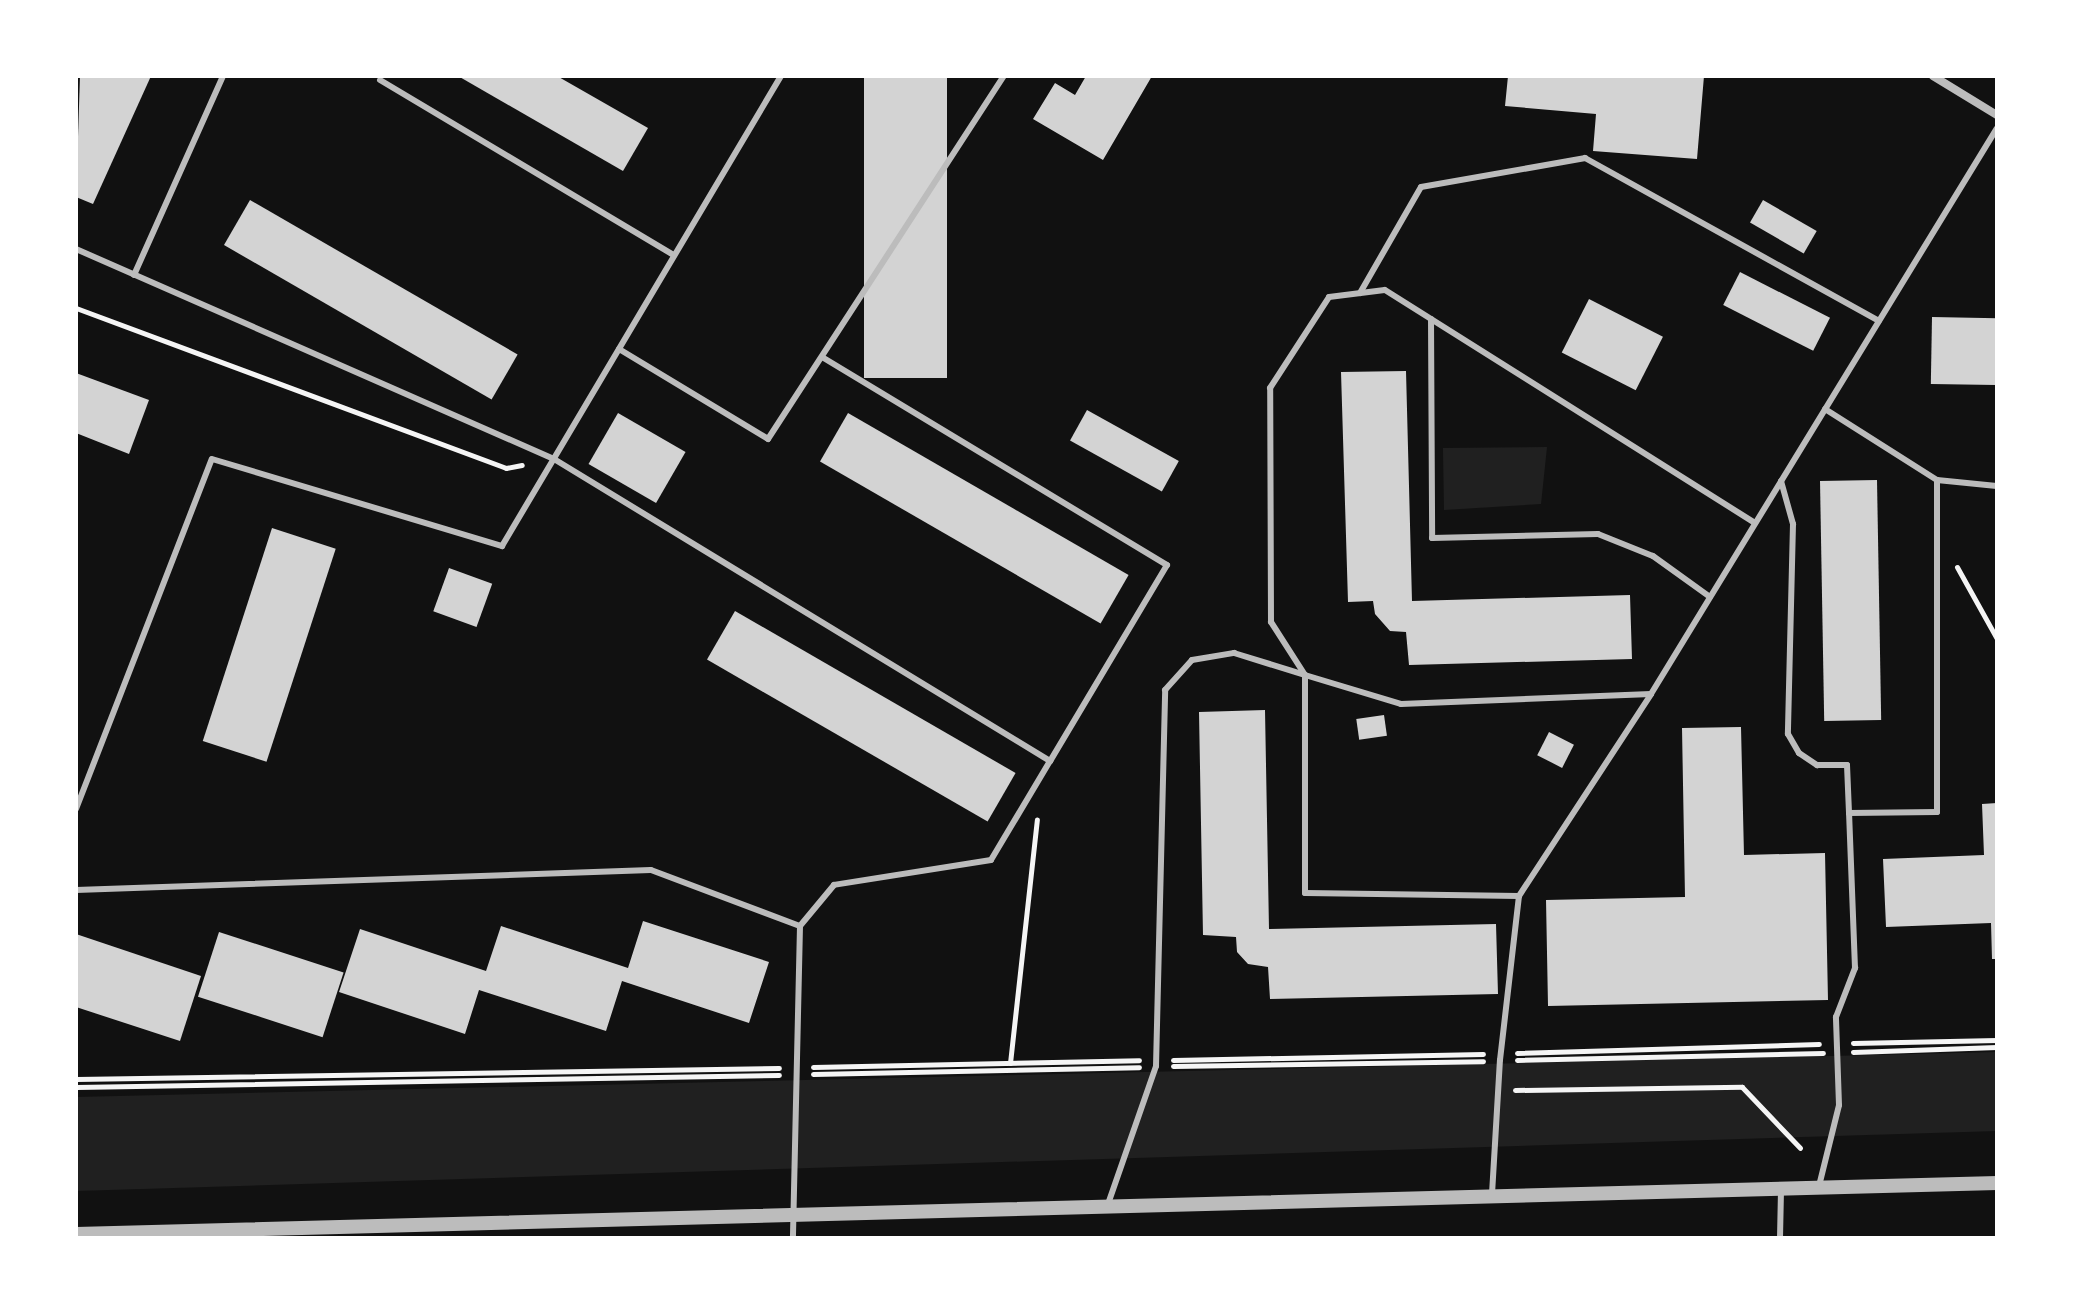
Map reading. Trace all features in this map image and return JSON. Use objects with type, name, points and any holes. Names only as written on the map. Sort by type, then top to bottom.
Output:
[{"type":"street","points":[[1933,76],[1997,115]]},
{"type":"street","points":[[76,1234],[1492,1194],[1997,1183]]},
{"type":"lane","points":[[134,275],[223,76]]},
{"type":"lane","points":[[76,809],[212,459],[502,546],[781,76]]},
{"type":"lane","points":[[619,349],[768,439],[1004,76]]},
{"type":"lane","points":[[380,80],[674,255]]},
{"type":"lane","points":[[1492,1194],[1500,1060],[1519,896],[1651,694],[1997,128]]},
{"type":"lane","points":[[1360,293],[1421,187],[1585,158],[1879,321]]},
{"type":"lane","points":[[76,249],[554,459],[1050,761]]},
{"type":"lane","points":[[1519,896],[1305,893],[1305,675],[1271,622],[1270,388],[1329,297],[1385,290],[1755,523]]},
{"type":"lane","points":[[1431,319],[1432,538],[1598,534],[1653,556],[1710,597]]},
{"type":"lane","points":[[793,1238],[800,926],[834,885],[991,860],[1167,565],[822,357]]},
{"type":"lane","points":[[1825,409],[1937,480],[1997,486]]},
{"type":"lane","points":[[1849,813],[1937,812],[1937,480]]},
{"type":"lane","points":[[1781,481],[1793,524],[1788,734],[1799,753],[1817,765],[1847,765],[1855,968],[1836,1017],[1839,1105],[1819,1186]]},
{"type":"lane","points":[[1107,1206],[1156,1066],[1165,690],[1192,660],[1234,653],[1401,704],[1651,694]]},
{"type":"lane","points":[[76,890],[651,870],[800,926]]},
{"type":"lane","points":[[1780,1238],[1781,1187]]},
{"type":"path","points":[[76,308],[506,468],[554,459]]},
{"type":"path","points":[[1937,531],[1997,639]]},
{"type":"path","points":[[76,1087],[797,1071],[1010,1063],[1038,829],[1032,790]]},
{"type":"path","points":[[76,1079],[1156,1066],[1838,1053],[1997,1047]]},
{"type":"path","points":[[1498,1090],[1742,1087],[1800,1148]]},
{"type":"shaded area","points":[[1547,447],[1541,504],[1444,510],[1443,448]]},
{"type":"shaded area","points":[[1997,1052],[1997,1131],[76,1191],[76,1097]]},
{"type":"building","points":[[80,76],[151,76],[93,204],[76,197]]},
{"type":"building","points":[[458,76],[557,76],[648,128],[623,171]]},
{"type":"building","points":[[864,76],[947,76],[947,378],[864,378]]},
{"type":"building","points":[[1086,76],[1152,76],[1103,160],[1033,119],[1055,83],[1075,95]]},
{"type":"building","points":[[1508,76],[1704,76],[1697,159],[1593,151],[1596,114],[1505,106]]},
{"type":"building","points":[[250,200],[518,354],[492,400],[224,245]]},
{"type":"building","points":[[1763,200],[1817,231],[1804,254],[1750,223]]},
{"type":"building","points":[[1740,272],[1830,318],[1813,351],[1723,305]]},
{"type":"building","points":[[1589,299],[1663,337],[1636,390],[1562,352]]},
{"type":"building","points":[[1932,317],[1997,318],[1996,385],[1931,384]]},
{"type":"building","points":[[1406,371],[1412,601],[1630,595],[1632,659],[1409,665],[1406,632],[1390,631],[1375,614],[1373,601],[1348,602],[1341,372]]},
{"type":"building","points":[[76,373],[149,400],[129,454],[76,433]]},
{"type":"building","points":[[1087,410],[1179,461],[1162,492],[1070,441]]},
{"type":"building","points":[[618,413],[686,452],[656,503],[588,464]]},
{"type":"building","points":[[848,413],[1129,575],[1101,623],[820,461]]},
{"type":"building","points":[[1877,480],[1881,720],[1824,721],[1820,481]]},
{"type":"building","points":[[272,528],[336,549],[267,762],[203,741]]},
{"type":"building","points":[[449,568],[492,584],[476,627],[433,611]]},
{"type":"building","points":[[735,611],[1016,773],[988,821],[707,659]]},
{"type":"building","points":[[1265,710],[1269,929],[1496,924],[1498,994],[1270,999],[1268,967],[1248,964],[1237,952],[1236,937],[1203,935],[1199,712]]},
{"type":"building","points":[[1384,715],[1387,736],[1359,740],[1356,719]]},
{"type":"building","points":[[1741,727],[1744,855],[1825,853],[1828,1000],[1548,1006],[1546,900],[1685,897],[1682,728]]},
{"type":"building","points":[[1549,732],[1574,745],[1562,768],[1537,755]]},
{"type":"building","points":[[1997,803],[1997,959],[1992,959],[1991,923],[1886,927],[1883,859],[1984,855],[1982,804]]},
{"type":"building","points":[[643,921],[769,962],[749,1023],[622,981],[606,1031],[479,990],[465,1034],[339,992],[360,929],[486,971],[501,926],[628,968]]},
{"type":"building","points":[[219,932],[344,972],[323,1037],[198,997]]},
{"type":"building","points":[[76,934],[201,976],[180,1041],[76,1007]]}]
